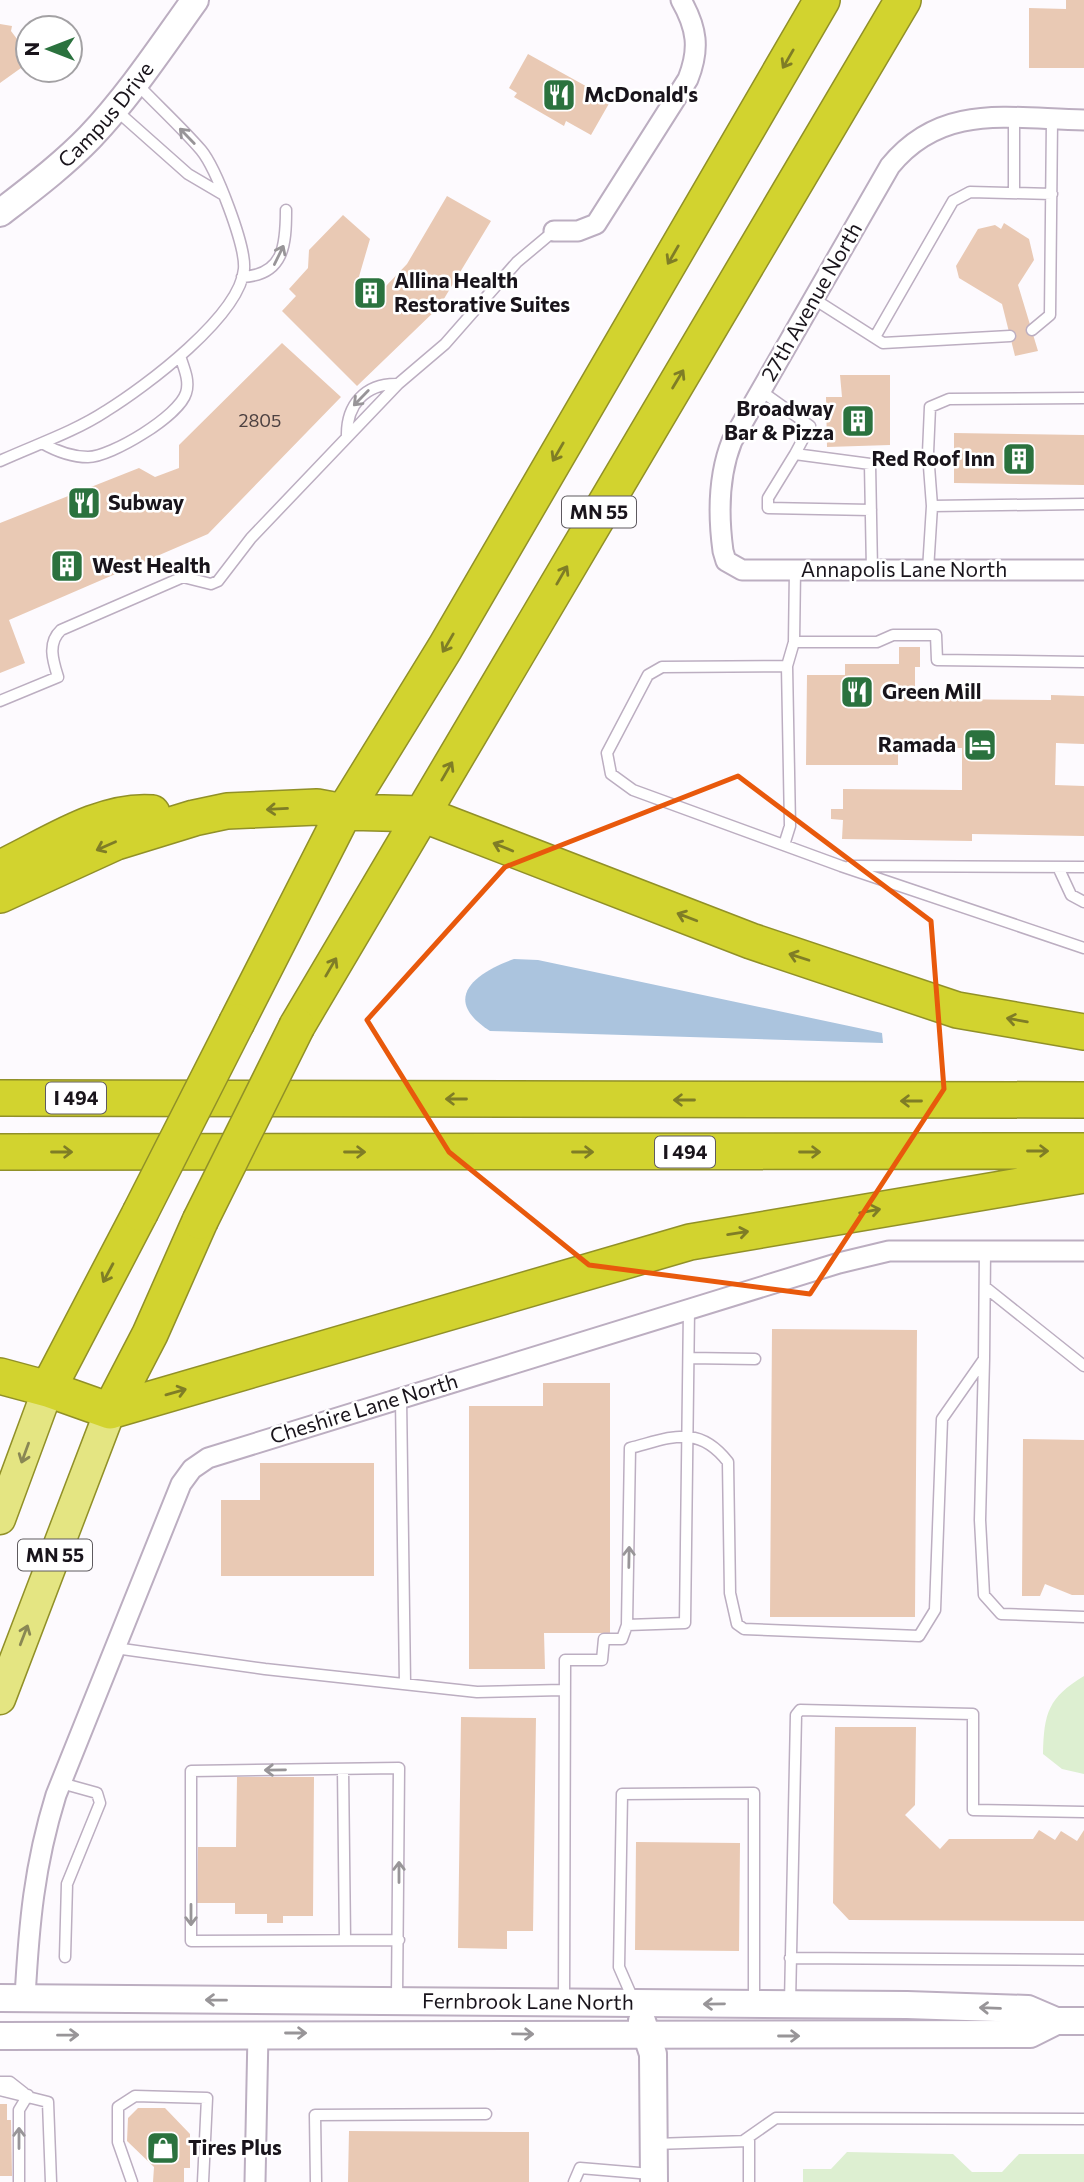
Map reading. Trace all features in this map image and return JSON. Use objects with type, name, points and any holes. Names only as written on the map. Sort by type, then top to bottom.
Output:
[{"type":"highway","name":"MN 55","points":[[48,1388],[344,812],[451,638],[822,0]]},
{"type":"highway","name":"MN 55","points":[[110,1411],[150,1334],[200,1221],[297,1026],[903,0]]},
{"type":"highway","points":[[0,895],[116,842],[194,818],[227,811],[317,807],[344,812],[422,814],[751,941],[957,1010],[1084,1032]]},
{"type":"highway","points":[[0,869],[96,822],[137,812],[194,818]]},
{"type":"highway","name":"I 494","points":[[0,1098],[1084,1100]]},
{"type":"highway","name":"I 494","points":[[0,1152],[1084,1151]]},
{"type":"highway","points":[[0,1376],[48,1388],[110,1411],[690,1242],[1084,1175]]},
{"type":"main road","name":"MN 55","points":[[0,1519],[48,1388]]},
{"type":"main road","name":"MN 55","points":[[0,1699],[110,1411]]},
{"type":"street","name":"Campus Drive","points":[[0,213],[57,168],[91,136],[135,82],[195,0]]},
{"type":"street","points":[[554,231],[578,231],[596,224],[688,79],[696,60],[697,39],[691,18],[681,0]]},
{"type":"street","name":"27th Avenue North","points":[[726,561],[721,536],[722,473],[732,441],[890,166],[914,140],[943,125],[975,119],[1084,120]]},
{"type":"street","name":"Annapolis Lane North","points":[[726,561],[742,570],[1084,570]]},
{"type":"street","name":"Cheshire Lane North","points":[[12,1998],[40,1847],[61,1783],[181,1484],[192,1469],[225,1452],[839,1262],[889,1251],[1084,1251]]},
{"type":"street","name":"Fernbrook Lane North","points":[[12,1998],[754,2003],[1028,2009],[1056,2021],[1084,2021]]},
{"type":"street","points":[[635,2003],[653,2054],[654,2178]]},
{"type":"street","name":"Fernbrook Lane North","points":[[0,2036],[258,2033],[648,2036],[1030,2034],[1056,2021]]},
{"type":"street","points":[[255,2182],[258,2033]]},
{"type":"lane","points":[[0,461],[106,412],[180,356],[212,327],[237,293],[242,276],[242,242],[203,152],[135,82]]},
{"type":"lane","points":[[113,108],[188,174],[222,194]]},
{"type":"lane","points":[[1014,119],[1014,193]]},
{"type":"lane","points":[[1032,330],[1050,316],[1052,120]]},
{"type":"lane","points":[[875,337],[953,201],[970,192],[1052,194]]},
{"type":"lane","points":[[242,276],[258,276],[271,269],[281,255],[286,236],[286,210]]},
{"type":"lane","points":[[0,701],[58,677],[52,646],[54,636],[61,630],[183,577],[211,584],[218,581],[251,538],[347,437],[398,384],[445,344],[517,262],[554,231]]},
{"type":"lane","points":[[814,299],[883,342],[1010,336]]},
{"type":"lane","points":[[42,443],[72,456],[88,457],[103,455],[126,443],[180,405],[186,392],[186,376],[180,356]]},
{"type":"lane","points":[[347,437],[350,410],[360,397],[371,388],[398,384]]},
{"type":"lane","points":[[761,391],[810,426],[768,498],[768,508],[871,510]]},
{"type":"lane","points":[[928,570],[932,506],[928,453],[930,407],[949,399],[1084,398]]},
{"type":"lane","points":[[795,454],[870,464],[872,570]]},
{"type":"lane","points":[[932,506],[1084,504]]},
{"type":"lane","points":[[784,845],[790,826],[788,666],[794,642],[795,570]]},
{"type":"lane","points":[[794,642],[877,642],[893,635],[936,635],[937,660],[1084,662]]},
{"type":"lane","points":[[788,666],[662,667],[648,675],[607,753],[611,774],[633,790],[841,866],[1084,948]]},
{"type":"lane","points":[[841,866],[1084,867]]},
{"type":"lane","points":[[1058,867],[1071,895],[1084,902]]},
{"type":"lane","points":[[985,1250],[980,1520],[984,1595],[1001,1614],[1084,1617]]},
{"type":"lane","points":[[985,1287],[1084,1366]]},
{"type":"lane","points":[[627,1625],[685,1623],[689,1309]]},
{"type":"lane","points":[[689,1358],[755,1359]]},
{"type":"lane","points":[[564,2002],[562,1690],[565,1660],[601,1660],[604,1639],[622,1639],[627,1625],[630,1448],[686,1434],[718,1449],[728,1462],[730,1592],[737,1624],[744,1629],[919,1636],[935,1610],[942,1419],[984,1359]]},
{"type":"lane","points":[[401,1397],[405,1684]]},
{"type":"lane","points":[[115,1648],[265,1669],[477,1692],[562,1690]]},
{"type":"lane","points":[[790,2004],[796,1715],[800,1710],[972,1714],[972,1810],[1084,1812]]},
{"type":"lane","points":[[397,2002],[399,1940],[399,1768],[191,1771],[191,1941],[399,1940]]},
{"type":"lane","points":[[343,1769],[345,1940]]},
{"type":"lane","points":[[61,1783],[97,1793],[100,1803],[67,1884],[65,1956]]},
{"type":"lane","points":[[635,2003],[619,1967],[622,1794],[754,1793],[754,2003]]},
{"type":"lane","points":[[790,1958],[1084,1960]]},
{"type":"lane","points":[[0,2082],[10,2082],[28,2095]]},
{"type":"lane","points":[[0,2091],[28,2095],[48,2102],[51,2182]]},
{"type":"lane","points":[[19,2182],[19,2110],[28,2095]]},
{"type":"lane","points":[[132,2182],[118,2142],[118,2107],[135,2096],[207,2098],[203,2182]]},
{"type":"lane","points":[[316,2182],[315,2116],[486,2114]]},
{"type":"lane","points":[[743,2141],[776,2118],[1084,2119]]},
{"type":"lane","points":[[654,2144],[749,2141],[749,2182]]},
{"type":"lane","points":[[574,2182],[580,2168],[654,2178]]},
{"type":"highlighted area","points":[[738,776],[931,921],[944,1089],[810,1294],[589,1265],[449,1152],[367,1020],[505,867]]},
{"type":"green space","points":[[1084,1676],[1084,1774],[1062,1769],[1043,1754],[1050,1708],[1063,1692]]},
{"type":"green space","points":[[847,2152],[953,2154],[972,2172],[1002,2172],[1019,2154],[1084,2154],[1084,2182],[803,2182],[803,2169],[831,2169]]},
{"type":"water","points":[[514,959],[538,960],[882,1033],[883,1043],[490,1031],[475,1019],[467,1008],[465,998],[476,979]]},
{"type":"building","points":[[1066,0],[1084,0],[1084,68],[1029,68],[1029,8],[1066,9]]},
{"type":"building","points":[[0,24],[12,26],[14,73],[0,83]]},
{"type":"building","name":"McDonald's","points":[[528,54],[611,100],[591,135],[566,121],[564,126],[514,97],[517,93],[509,88]]},
{"type":"building","name":"Allina Health Restorative Suites","points":[[447,196],[491,221],[439,307],[357,386],[282,311],[296,296],[289,289],[308,268],[309,250],[343,215],[370,239],[358,280],[386,286],[407,264]]},
{"type":"building","points":[[1004,223],[1029,239],[1034,260],[1018,285],[1038,351],[1015,356],[1002,304],[959,278],[956,266],[978,229],[995,225],[1001,229]]},
{"type":"building","points":[[282,343],[341,397],[208,534],[9,620],[25,663],[0,673],[0,523],[139,468],[155,477],[179,468],[179,445]]},
{"type":"building","name":"Broadway Bar & Pizza","points":[[840,375],[890,375],[890,445],[827,447],[826,397],[842,397]]},
{"type":"building","name":"Red Roof Inn","points":[[954,433],[1084,435],[1084,485],[954,483]]},
{"type":"building","name":"Ramada","points":[[899,647],[920,647],[920,667],[915,667],[915,699],[1051,700],[1051,695],[1084,696],[1084,744],[1056,743],[1055,785],[1084,786],[1084,836],[972,834],[972,841],[842,839],[843,820],[831,819],[831,809],[843,809],[843,789],[962,790],[962,748],[905,745],[905,742],[898,742],[898,765],[806,765],[807,675],[845,675],[845,664],[899,664]]},
{"type":"building","points":[[772,1329],[917,1330],[915,1617],[770,1617]]},
{"type":"building","points":[[543,1383],[610,1383],[610,1633],[544,1633],[545,1669],[469,1669],[469,1406],[543,1406]]},
{"type":"building","points":[[1023,1439],[1084,1440],[1084,1595],[1072,1595],[1045,1584],[1040,1596],[1022,1596]]},
{"type":"building","points":[[260,1463],[374,1463],[374,1576],[221,1576],[221,1500],[260,1500]]},
{"type":"building","points":[[461,1717],[536,1718],[533,1931],[507,1931],[507,1949],[458,1948]]},
{"type":"building","points":[[835,1727],[916,1727],[915,1805],[905,1815],[940,1849],[949,1839],[1033,1839],[1039,1830],[1055,1840],[1061,1831],[1077,1841],[1084,1830],[1084,1921],[849,1920],[833,1903]]},
{"type":"building","points":[[237,1777],[314,1777],[313,1916],[283,1916],[283,1923],[267,1923],[267,1914],[235,1914],[235,1903],[197,1903],[198,1847],[236,1847]]},
{"type":"building","points":[[636,1842],[740,1843],[739,1951],[635,1950]]},
{"type":"building","points":[[0,2104],[7,2104],[7,2120],[11,2120],[12,2176],[0,2176]]},
{"type":"building","points":[[138,2108],[165,2108],[190,2134],[190,2168],[184,2168],[184,2182],[153,2182],[154,2167],[127,2141],[128,2118]]},
{"type":"building","points":[[349,2131],[529,2132],[529,2182],[348,2182]]},
{"type":"place","name":"McDonald's","points":[[559,95]]},
{"type":"place","name":"Allina Health Restorative Suites","points":[[370,293]]},
{"type":"place","name":"Broadway Bar & Pizza","points":[[858,421]]},
{"type":"place","name":"Red Roof Inn","points":[[1019,459]]},
{"type":"place","name":"Subway","points":[[84,503]]},
{"type":"place","name":"West Health","points":[[67,566]]},
{"type":"place","name":"Green Mill","points":[[857,692]]},
{"type":"place","name":"Ramada","points":[[980,745]]},
{"type":"place","name":"Tires Plus","points":[[163,2148]]}]
